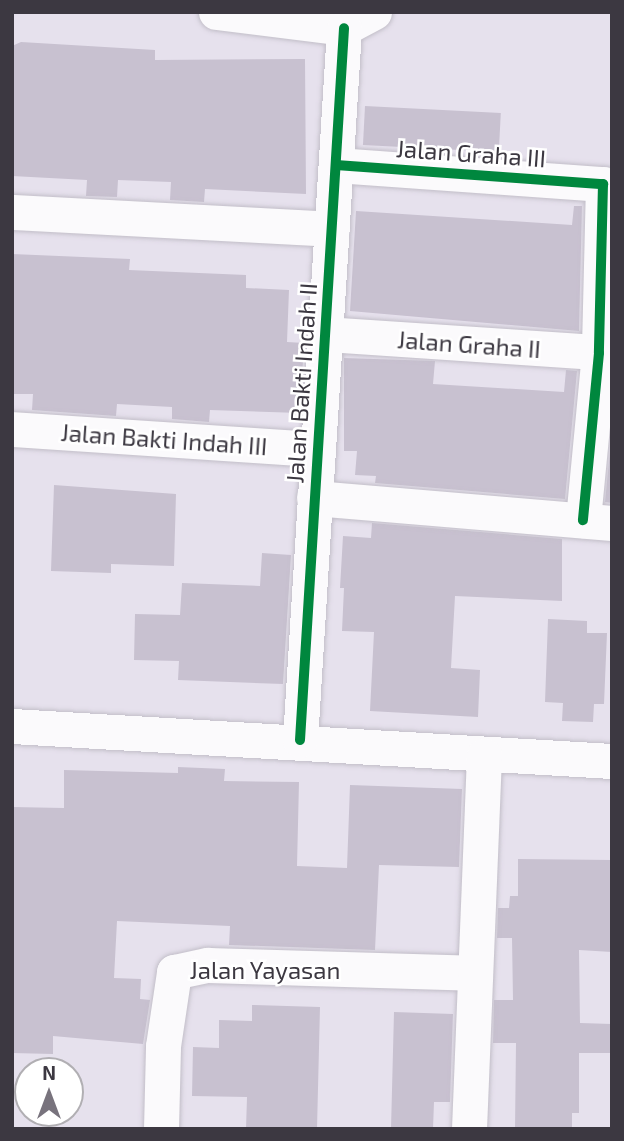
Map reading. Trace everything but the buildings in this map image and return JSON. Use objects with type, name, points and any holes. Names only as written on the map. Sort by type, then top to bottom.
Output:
[{"type":"street","points":[[216,12],[359,20]]},
{"type":"street","name":"Jalan Bakti Indah II","points":[[300,740],[315,449],[326,334],[336,165],[359,20]]},
{"type":"street","name":"Jalan Graha III","points":[[336,165],[603,184],[605,353]]},
{"type":"street","points":[[12,212],[332,229]]},
{"type":"street","name":"Jalan Graha II","points":[[326,334],[605,353]]},
{"type":"street","points":[[314,498],[597,521],[605,353]]},
{"type":"street","name":"Jalan Bakti Indah III","points":[[12,429],[315,449]]},
{"type":"street","points":[[12,726],[300,740],[484,755],[612,761]]},
{"type":"street","points":[[469,1129],[472,973],[484,755]]},
{"type":"street","name":"Jalan Yayasan","points":[[161,1129],[163,1046],[174,972],[208,965],[472,973]]},
{"type":"cycle path","points":[[300,740],[344,28]]},
{"type":"cycle path","points":[[336,165],[603,184],[599,353],[583,520]]}]
